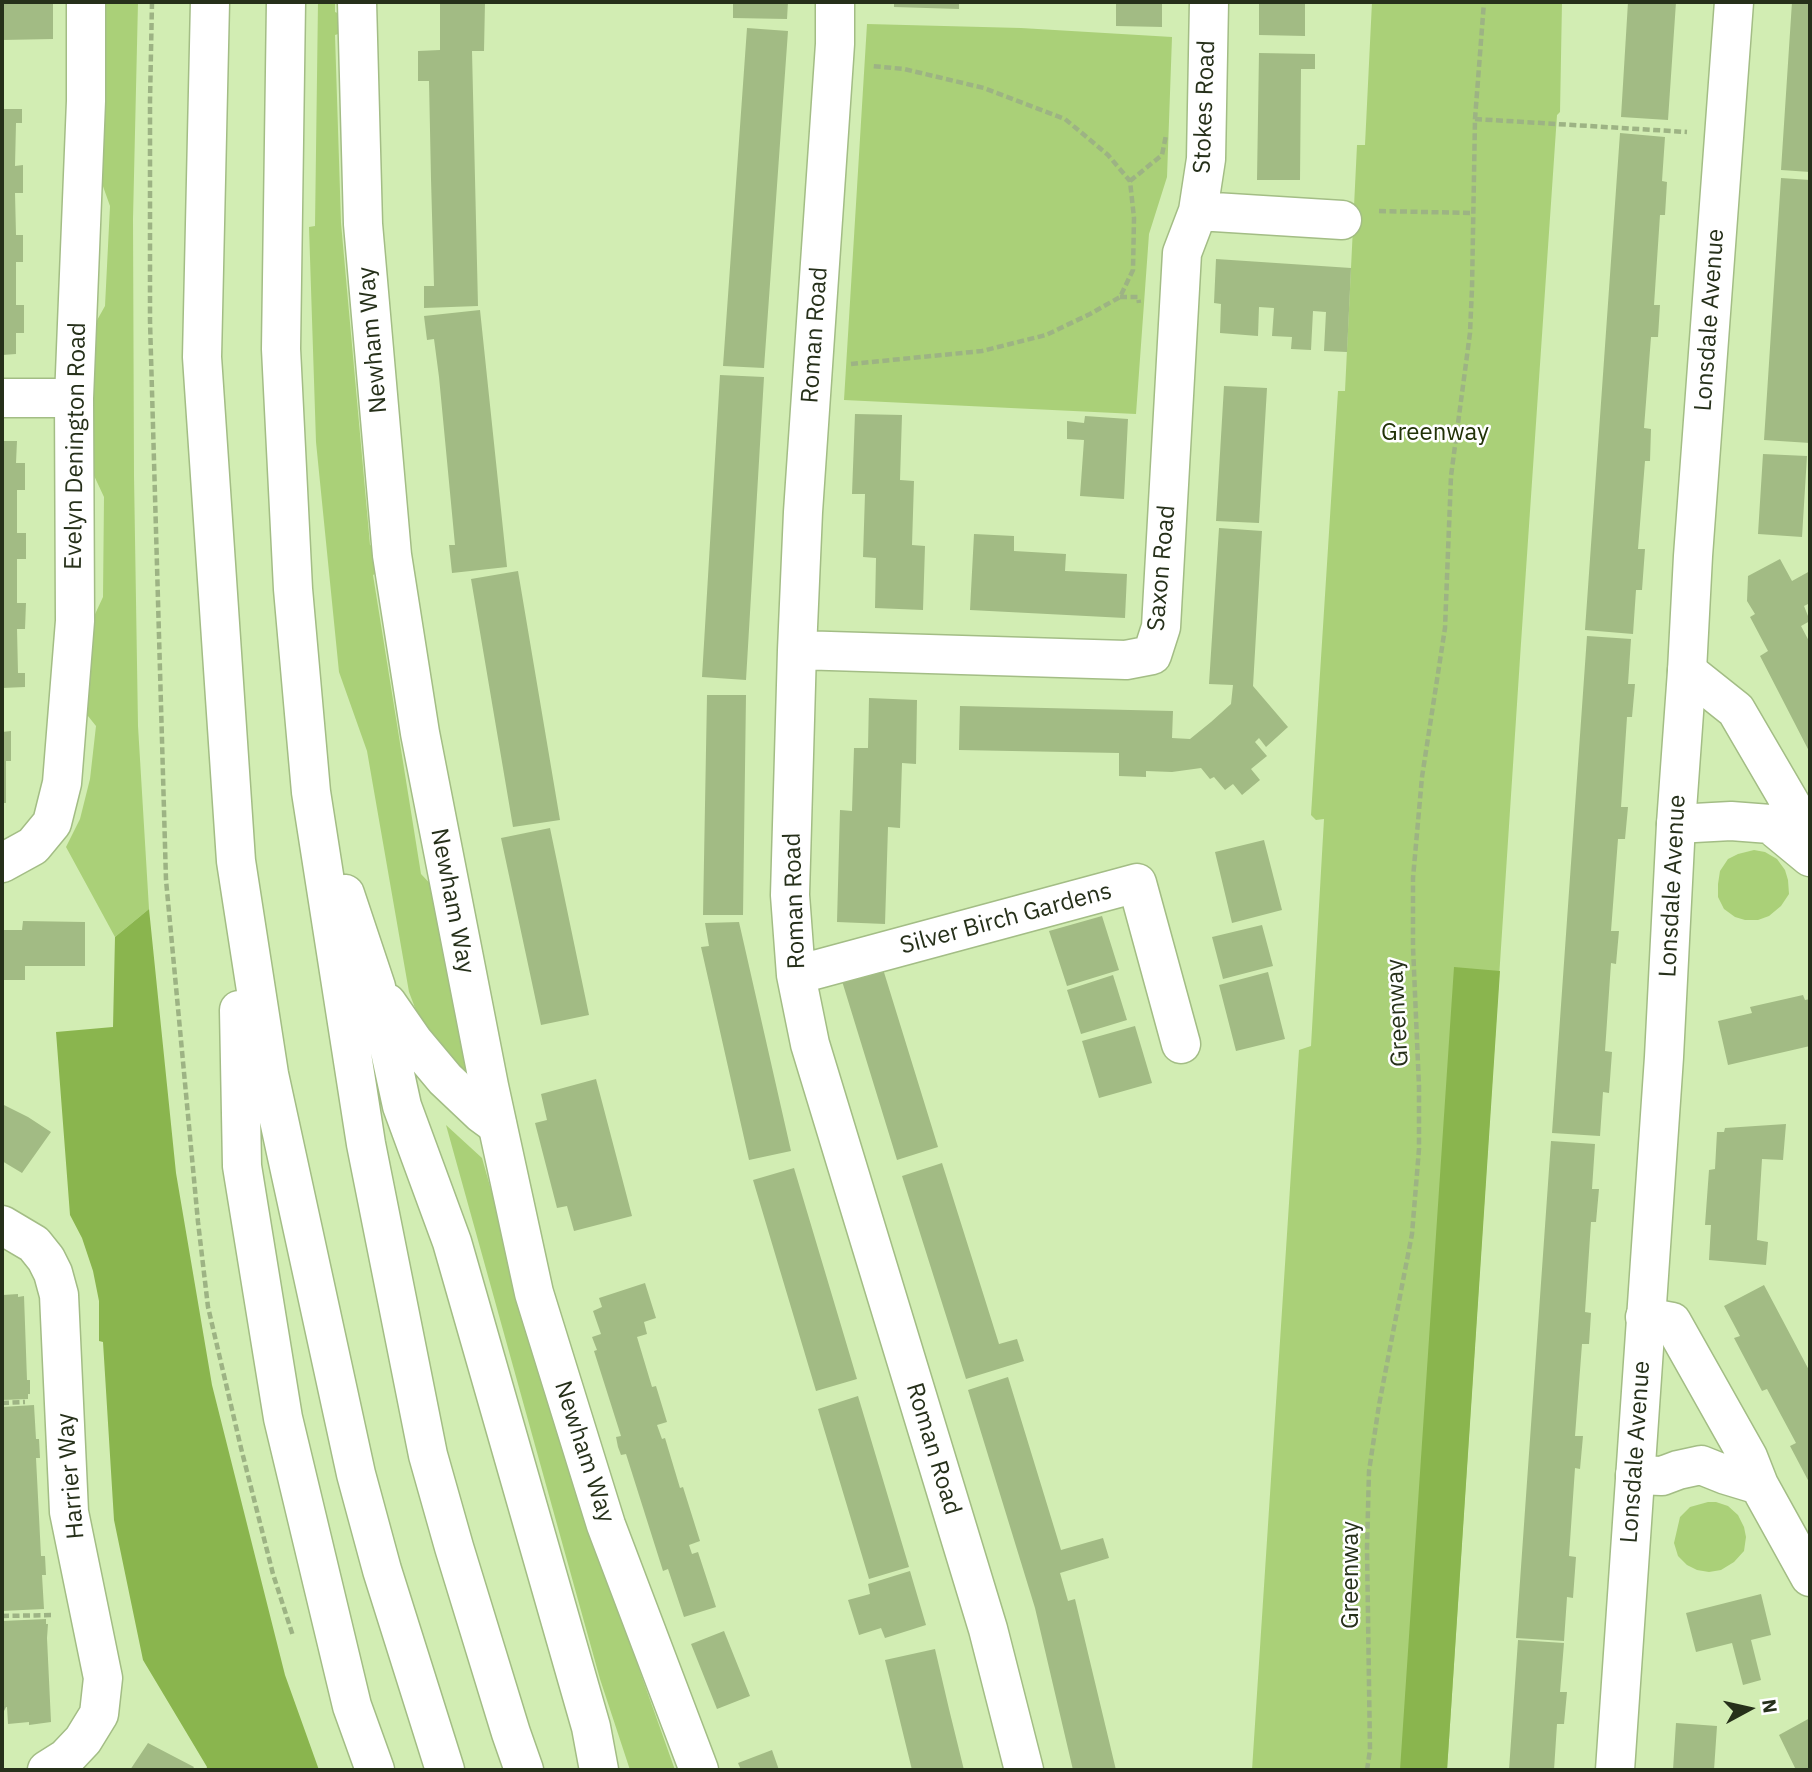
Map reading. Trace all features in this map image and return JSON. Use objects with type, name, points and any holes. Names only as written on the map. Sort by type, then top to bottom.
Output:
[{"type":"main road","name":"Evelyn Denington Road","points":[[2,863],[33,846],[52,823],[62,783],[75,621],[74,398],[86,101],[86,2]]},
{"type":"main road","points":[[210,2],[202,357],[236,861],[242,1166],[283,1418],[352,1706],[374,1770]]},
{"type":"main road","points":[[286,2],[281,349],[293,589],[310,792],[366,1144],[428,1454],[486,1653],[524,1770]]},
{"type":"main road","name":"Newham Way","points":[[357,2],[363,224],[392,555],[420,733],[497,1125],[534,1293],[606,1525],[699,1770]]},
{"type":"main road","name":"Roman Road","points":[[835,2],[835,44],[803,512],[797,650],[790,895],[796,975],[810,1044],[988,1629],[1024,1770]]},
{"type":"main road","name":"Stokes Road","points":[[1198,211],[1206,159],[1209,2]]},
{"type":"main road","name":"Lonsdale Avenue","points":[[1615,1770],[1664,1057],[1693,556],[1734,2]]},
{"type":"main road","points":[[1198,211],[1356,215]]},
{"type":"main road","name":"Saxon Road","points":[[797,650],[1126,660],[1152,654],[1161,627],[1182,253],[1198,211]]},
{"type":"main road","points":[[2,398],[74,398]]},
{"type":"main road","points":[[1687,671],[1736,709],[1792,806],[1810,848]]},
{"type":"main road","points":[[310,792],[376,987],[402,1106],[452,1242],[592,1727],[598,1770]]},
{"type":"main road","points":[[1676,824],[1731,821],[1770,824],[1810,857]]},
{"type":"main road","points":[[236,861],[269,1074],[356,1474],[382,1570],[445,1770]]},
{"type":"main road","name":"Silver Birch Gardens","points":[[796,975],[1137,883],[1181,1044]]},
{"type":"main road","points":[[376,987],[414,1042],[445,1079],[497,1125]]},
{"type":"main road","name":"Harrier Way","points":[[2,1224],[34,1244],[53,1273],[59,1295],[69,1512],[103,1678],[99,1714],[75,1749],[47,1770]]},
{"type":"main road","points":[[1646,1317],[1672,1322],[1748,1457],[1759,1485],[1810,1577]]},
{"type":"main road","points":[[1635,1475],[1662,1476],[1701,1465],[1759,1485]]},
{"type":"path","points":[[152,2],[150,321],[166,880],[208,1307],[273,1574],[294,1639]]},
{"type":"path","name":"Greenway","points":[[1367,1770],[1370,1749],[1367,1549],[1369,1471],[1413,1222],[1419,1149],[1413,878],[1422,777],[1445,628],[1451,476],[1470,333],[1475,120],[1484,2]]},
{"type":"path","points":[[845,364],[982,351],[1046,335],[1120,297],[1133,271],[1134,218],[1130,181],[1108,155],[1065,118],[984,88],[904,69],[872,66],[870,53]]},
{"type":"path","points":[[1475,120],[1723,136]]},
{"type":"path","points":[[1130,181],[1162,155],[1166,132],[1177,132]]},
{"type":"path","points":[[1356,215],[1472,213]]},
{"type":"path","points":[[1125,234],[1134,235]]},
{"type":"path","points":[[2,1616],[89,1615]]},
{"type":"green space","points":[[104,2],[138,2],[133,219],[134,476],[138,726],[149,909],[115,937],[66,847],[80,819],[90,779],[96,726],[84,711],[90,625],[103,597],[104,497],[90,467],[91,331],[105,306],[110,206],[99,175]]},
{"type":"green space","points":[[318,2],[335,2],[335,12],[348,17],[348,31],[335,35],[341,223],[370,545],[383,550],[385,568],[373,575],[421,874],[440,894],[478,1084],[450,1061],[420,1021],[409,992],[367,751],[339,672],[316,442],[309,227],[315,226]]},
{"type":"green space","name":"Greenway","points":[[1372,2],[1562,2],[1560,112],[1557,115],[1521,643],[1447,1770],[1252,1770],[1299,1050],[1311,1046],[1324,819],[1316,820],[1311,815],[1338,391],[1345,391],[1357,145],[1365,145]]},
{"type":"green space","points":[[867,24],[1021,28],[1172,37],[1167,177],[1149,234],[1136,414],[844,400]]},
{"type":"green space","points":[[1754,850],[1765,852],[1777,859],[1785,870],[1789,894],[1781,906],[1769,916],[1758,920],[1745,920],[1724,909],[1718,897],[1718,884],[1720,871],[1728,859]]},
{"type":"green space","points":[[149,909],[176,1173],[212,1385],[285,1675],[319,1770],[206,1770],[207,1767],[143,1660],[114,1520],[103,1342],[99,1341],[99,1301],[82,1238],[70,1215],[56,1032],[113,1027],[115,937]]},
{"type":"green space","points":[[1454,967],[1500,971],[1447,1770],[1400,1770]]},
{"type":"green space","points":[[446,1125],[482,1158],[580,1503],[675,1770],[630,1770],[600,1679]]},
{"type":"green space","points":[[1708,1502],[1728,1506],[1738,1515],[1746,1537],[1744,1551],[1734,1562],[1721,1570],[1709,1572],[1687,1565],[1678,1556],[1674,1543],[1680,1517],[1690,1507]]},
{"type":"building","points":[[2,2],[53,2],[53,39],[2,40]]},
{"type":"building","points":[[440,2],[485,2],[484,51],[472,51],[478,306],[424,308],[424,286],[434,286],[429,81],[418,81],[418,51],[440,50]]},
{"type":"building","points":[[733,2],[788,2],[787,19],[733,18]]},
{"type":"building","points":[[894,2],[959,2],[959,9],[894,7]]},
{"type":"building","points":[[1116,2],[1162,2],[1162,27],[1116,26]]},
{"type":"building","points":[[1259,2],[1305,2],[1305,36],[1259,35]]},
{"type":"building","points":[[1628,2],[1676,2],[1668,120],[1621,117]]},
{"type":"building","points":[[1792,2],[1810,2],[1810,172],[1781,170]]},
{"type":"building","points":[[747,28],[788,31],[764,368],[723,366]]},
{"type":"building","points":[[1259,53],[1315,54],[1315,69],[1301,69],[1300,180],[1257,180]]},
{"type":"building","points":[[2,109],[22,109],[22,123],[16,123],[15,166],[23,165],[23,193],[15,193],[16,235],[23,235],[23,262],[16,262],[16,305],[24,305],[24,333],[16,333],[16,354],[2,355]]},
{"type":"building","points":[[1620,133],[1665,137],[1662,181],[1667,182],[1665,215],[1660,215],[1654,305],[1660,305],[1658,337],[1651,337],[1644,428],[1651,429],[1650,461],[1645,461],[1638,549],[1645,549],[1642,590],[1636,590],[1633,634],[1585,630]]},
{"type":"building","points":[[1781,178],[1810,180],[1810,443],[1764,440]]},
{"type":"building","points":[[1216,259],[1351,268],[1347,352],[1324,351],[1326,312],[1313,311],[1311,350],[1291,349],[1292,337],[1272,336],[1274,308],[1259,307],[1258,336],[1220,333],[1221,304],[1214,303]]},
{"type":"building","points":[[480,310],[507,567],[452,573],[449,545],[455,545],[439,377],[434,339],[427,340],[424,316]]},
{"type":"building","points":[[720,375],[764,377],[746,680],[702,677]]},
{"type":"building","points":[[1224,386],[1267,388],[1259,523],[1216,521]]},
{"type":"building","points":[[855,414],[902,415],[900,480],[914,481],[912,545],[925,546],[923,610],[875,608],[876,558],[863,557],[865,494],[852,494]]},
{"type":"building","points":[[1085,416],[1128,419],[1124,499],[1080,496],[1084,440],[1067,439],[1067,421],[1084,423]]},
{"type":"building","points":[[2,441],[17,441],[16,463],[25,463],[25,490],[17,490],[17,533],[26,533],[26,559],[17,559],[17,603],[26,603],[25,629],[17,629],[18,673],[25,673],[25,687],[2,688]]},
{"type":"building","points":[[1763,454],[1807,456],[1802,537],[1758,534]]},
{"type":"building","points":[[1219,528],[1262,531],[1253,686],[1288,727],[1266,747],[1259,738],[1255,742],[1267,756],[1251,769],[1260,780],[1242,795],[1233,784],[1225,790],[1214,777],[1210,779],[1201,768],[1172,772],[1146,771],[1146,777],[1119,776],[1119,753],[959,750],[960,706],[1173,711],[1172,738],[1190,739],[1211,722],[1231,704],[1233,685],[1209,684]]},
{"type":"building","points":[[974,534],[1014,536],[1014,551],[1066,554],[1065,571],[1127,574],[1125,618],[970,610]]},
{"type":"building","points":[[1780,559],[1792,581],[1810,571],[1810,603],[1804,606],[1810,621],[1801,626],[1810,643],[1810,753],[1760,656],[1768,651],[1750,617],[1755,614],[1747,601],[1748,576]]},
{"type":"building","points":[[518,571],[560,820],[513,827],[471,579]]},
{"type":"building","points":[[1587,636],[1631,639],[1628,684],[1635,684],[1632,717],[1627,717],[1621,807],[1628,807],[1625,839],[1618,839],[1611,931],[1619,931],[1616,964],[1611,963],[1605,1051],[1612,1052],[1609,1093],[1603,1092],[1600,1136],[1552,1133]]},
{"type":"building","points":[[707,695],[746,695],[743,915],[703,915]]},
{"type":"building","points":[[869,698],[917,700],[916,764],[902,763],[900,828],[888,827],[885,924],[837,922],[840,810],[852,811],[854,748],[868,748]]},
{"type":"building","points":[[11,731],[11,761],[6,761],[6,803],[2,803],[2,732]]},
{"type":"building","points":[[550,828],[589,1015],[541,1025],[501,838]]},
{"type":"building","points":[[1264,840],[1282,910],[1232,923],[1215,852]]},
{"type":"building","points":[[1102,916],[1119,970],[1067,986],[1049,931]]},
{"type":"building","points":[[23,921],[85,922],[85,966],[25,966],[25,980],[2,980],[2,930],[22,930]]},
{"type":"building","points":[[739,922],[791,1151],[749,1160],[701,947],[709,946],[705,923]]},
{"type":"building","points":[[1262,925],[1273,966],[1223,979],[1212,937]]},
{"type":"building","points":[[883,969],[938,1147],[897,1160],[842,981]]},
{"type":"building","points":[[1268,972],[1285,1039],[1236,1051],[1219,985]]},
{"type":"building","points":[[1113,975],[1127,1020],[1081,1034],[1067,990]]},
{"type":"building","points":[[1803,995],[1805,1000],[1810,999],[1810,1046],[1728,1065],[1718,1021],[1752,1013],[1750,1007]]},
{"type":"building","points":[[1135,1026],[1152,1083],[1099,1098],[1082,1041]]},
{"type":"building","points":[[596,1079],[632,1216],[574,1231],[567,1206],[557,1208],[535,1123],[547,1120],[541,1094]]},
{"type":"building","points":[[2,1104],[51,1132],[22,1173],[2,1161]]},
{"type":"building","points":[[1786,1124],[1783,1160],[1762,1159],[1757,1240],[1768,1242],[1766,1265],[1709,1260],[1711,1225],[1705,1225],[1709,1170],[1715,1169],[1717,1132],[1724,1132],[1725,1128]]},
{"type":"building","points":[[1551,1141],[1595,1144],[1592,1189],[1599,1189],[1596,1222],[1591,1222],[1585,1312],[1591,1313],[1589,1344],[1582,1344],[1575,1436],[1583,1436],[1580,1469],[1575,1468],[1569,1556],[1576,1557],[1573,1598],[1567,1597],[1564,1641],[1516,1638]]},
{"type":"building","points":[[942,1163],[999,1344],[1017,1339],[1024,1361],[966,1379],[902,1176]]},
{"type":"building","points":[[794,1168],[857,1379],[816,1391],[753,1180]]},
{"type":"building","points":[[645,1283],[656,1318],[644,1322],[647,1334],[637,1337],[652,1387],[656,1386],[667,1422],[657,1425],[662,1439],[665,1438],[700,1541],[689,1545],[692,1554],[698,1552],[716,1607],[684,1617],[668,1569],[663,1571],[626,1454],[621,1455],[618,1447],[616,1437],[621,1436],[592,1337],[601,1334],[593,1311],[602,1307],[599,1298]]},
{"type":"building","points":[[1764,1285],[1810,1372],[1810,1484],[1790,1446],[1796,1443],[1767,1389],[1762,1391],[1734,1338],[1740,1336],[1724,1306]]},
{"type":"building","points":[[18,1294],[18,1297],[24,1296],[27,1380],[30,1380],[30,1394],[28,1399],[2,1400],[2,1297]]},
{"type":"building","points":[[1008,1377],[1061,1550],[1103,1538],[1109,1558],[1060,1573],[1068,1601],[1075,1599],[1116,1770],[1073,1770],[1035,1608],[968,1390]]},
{"type":"building","points":[[858,1396],[909,1567],[869,1579],[818,1409]]},
{"type":"building","points":[[34,1405],[40,1458],[36,1458],[41,1556],[45,1556],[46,1575],[42,1575],[44,1609],[2,1611],[2,1407]]},
{"type":"building","points":[[910,1571],[926,1625],[885,1638],[881,1628],[859,1635],[848,1600],[870,1594],[868,1584]]},
{"type":"building","points":[[1761,1594],[1771,1635],[1751,1640],[1761,1680],[1743,1685],[1732,1643],[1696,1652],[1686,1613]]},
{"type":"building","points":[[46,1619],[51,1722],[8,1724],[7,1707],[2,1707],[2,1621]]},
{"type":"building","points":[[724,1631],[750,1696],[717,1709],[691,1644]]},
{"type":"building","points":[[1518,1640],[1564,1643],[1560,1692],[1567,1692],[1564,1724],[1557,1724],[1554,1770],[1509,1770]]},
{"type":"building","points":[[935,1649],[964,1770],[912,1770],[885,1660]]},
{"type":"building","points":[[1810,1718],[1810,1770],[1796,1770],[1779,1735]]},
{"type":"building","points":[[1676,1723],[1717,1726],[1714,1770],[1673,1770]]},
{"type":"building","points":[[148,1743],[194,1767],[192,1770],[130,1770]]},
{"type":"building","points":[[772,1750],[779,1770],[741,1770],[738,1763]]}]
